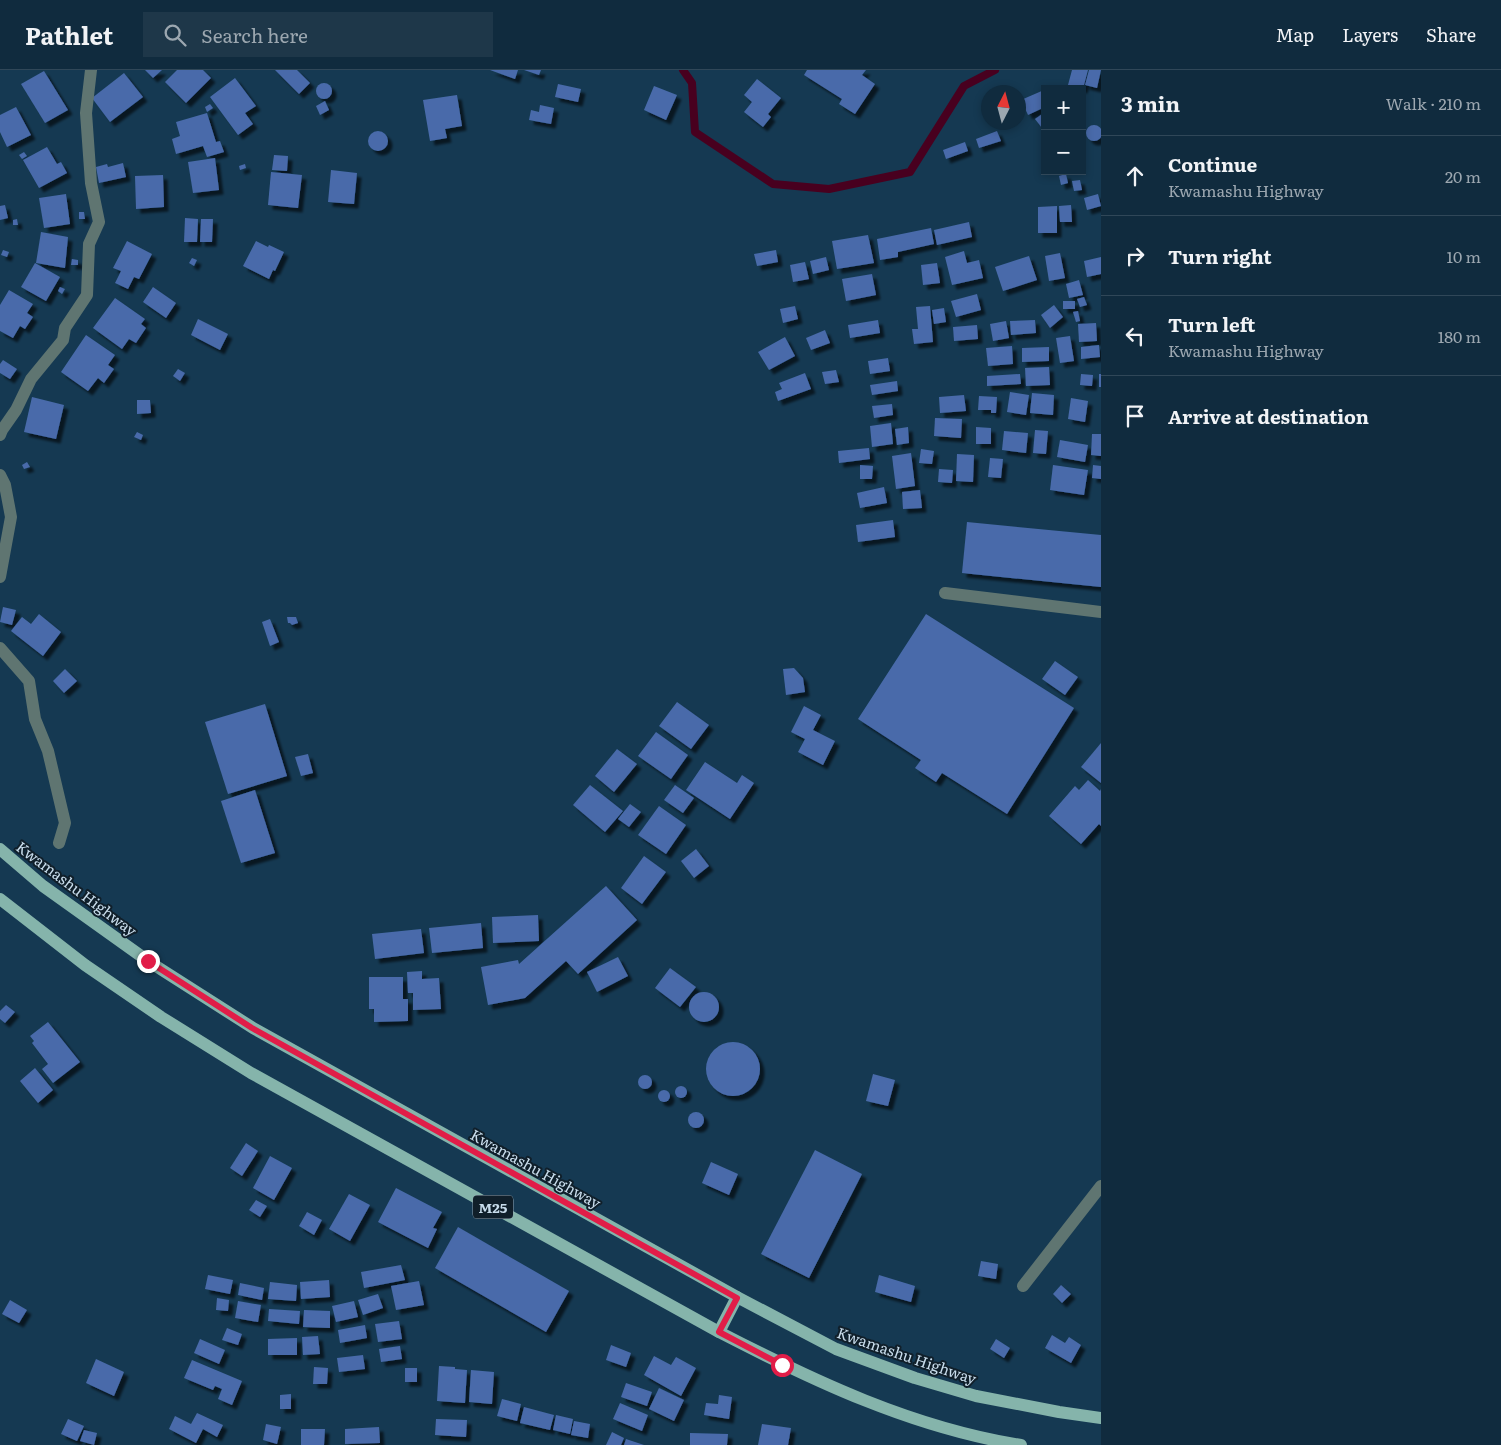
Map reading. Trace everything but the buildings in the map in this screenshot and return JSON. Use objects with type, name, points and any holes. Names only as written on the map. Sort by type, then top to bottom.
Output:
[{"type":"main road","name":"Kwamashu Highway","points":[[0,849],[43,886],[148,961],[252,1028],[737,1298],[836,1350],[914,1378],[976,1396],[1101,1418]]},
{"type":"main road","name":"M25","points":[[0,899],[86,965],[161,1017],[251,1073],[719,1332],[782,1365],[847,1394],[911,1418],[1000,1442],[1021,1445]]},
{"type":"main road","points":[[719,1332],[737,1298]]},
{"type":"street","points":[[0,435],[16,410],[31,379],[63,340],[65,328],[87,295],[88,244],[99,222],[91,182],[86,113],[91,70]]},
{"type":"street","points":[[0,475],[5,485],[11,518],[4,534],[0,577]]},
{"type":"street","points":[[945,593],[1101,612]]},
{"type":"street","points":[[0,648],[29,681],[35,719],[48,751],[65,823],[59,843]]},
{"type":"street","points":[[1023,1286],[1101,1186]]},
{"type":"waterway","points":[[683,70],[692,83],[695,132],[773,184],[829,189],[910,172],[964,86],[995,70]]},
{"type":"route","points":[[148,961],[252,1028],[737,1298],[719,1332],[782,1365]]}]
